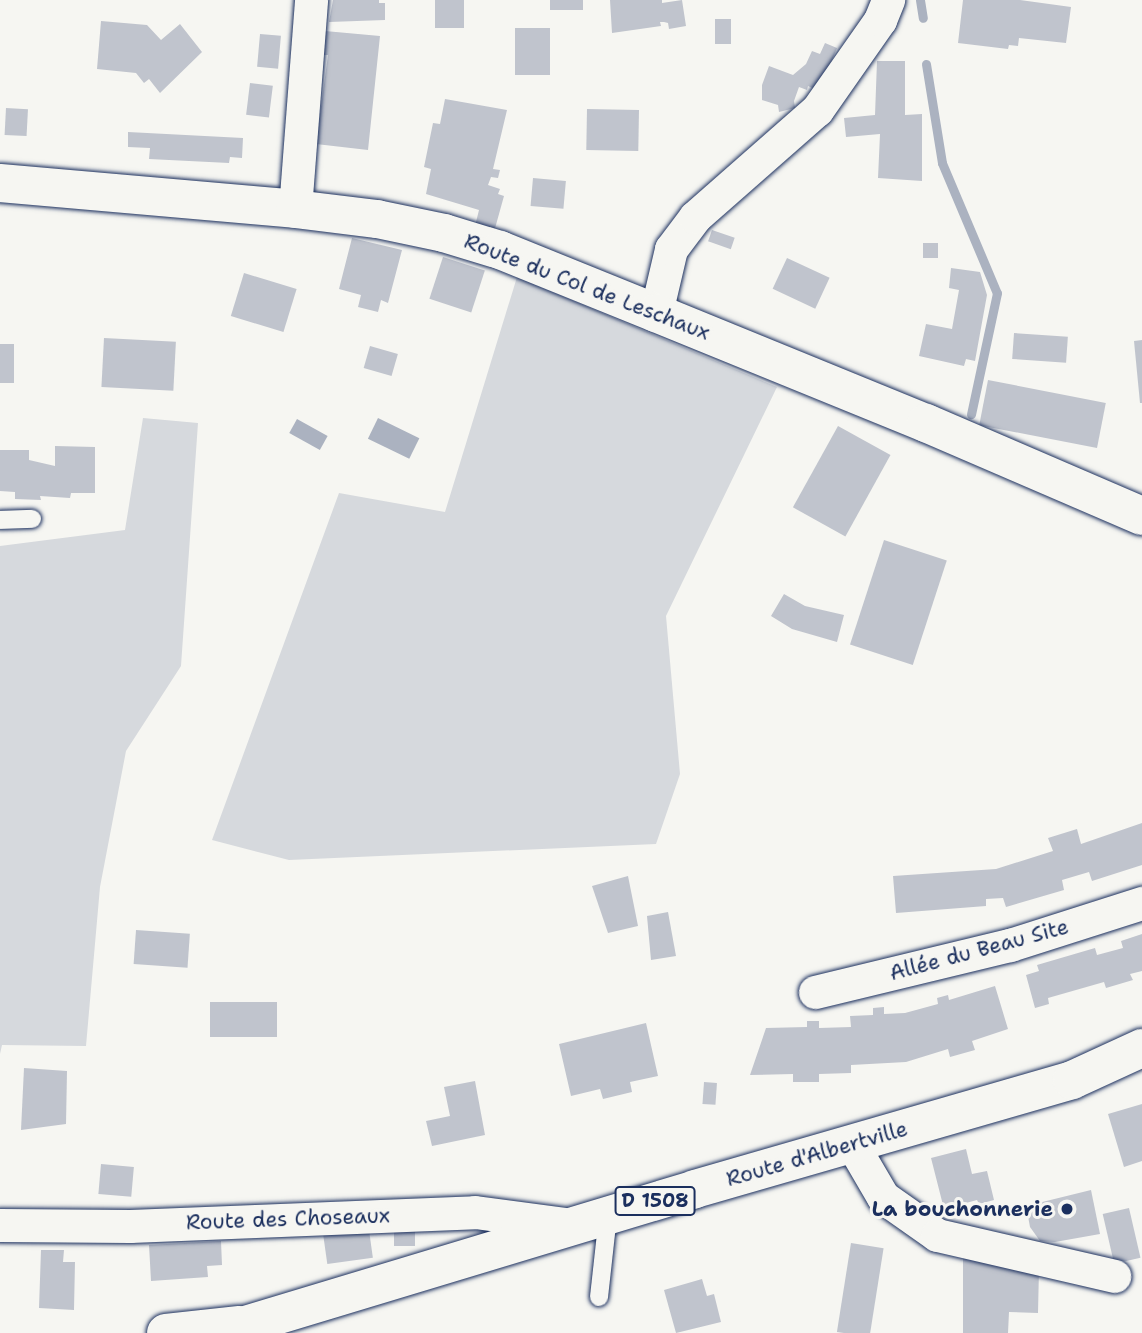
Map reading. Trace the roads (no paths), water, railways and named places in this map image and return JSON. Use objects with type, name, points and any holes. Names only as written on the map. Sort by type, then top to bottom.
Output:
[{"type":"main road","name":"Route du Col de Leschaux","points":[[0,183],[295,209],[377,219],[444,233],[499,250],[926,422],[1142,516]]},
{"type":"main road","name":"Route d'Albertville","points":[[166,1333],[229,1329],[1072,1080],[1142,1048]]},
{"type":"main road","name":"Route d'Albertville","points":[[1072,1080],[1142,1073]]},
{"type":"street","points":[[295,209],[311,0]]},
{"type":"street","points":[[656,313],[671,248],[695,217],[817,110],[880,20],[888,0]]},
{"type":"street","name":"Allée du Beau Site","points":[[815,992],[1010,945],[1142,903]]},
{"type":"street","points":[[852,1144],[883,1197],[937,1235],[1114,1276]]},
{"type":"street","name":"Route des Choseaux","points":[[0,1226],[130,1226],[475,1212],[592,1220]]},
{"type":"lane","points":[[0,520],[32,519]]},
{"type":"lane","points":[[592,1220],[599,1297]]},
{"type":"waterway","points":[[920,0],[923,18]]},
{"type":"waterway","points":[[926,64],[942,163],[997,293],[971,414]]},
{"type":"place","name":"La bouchonnerie","points":[[1067,1209]]}]
